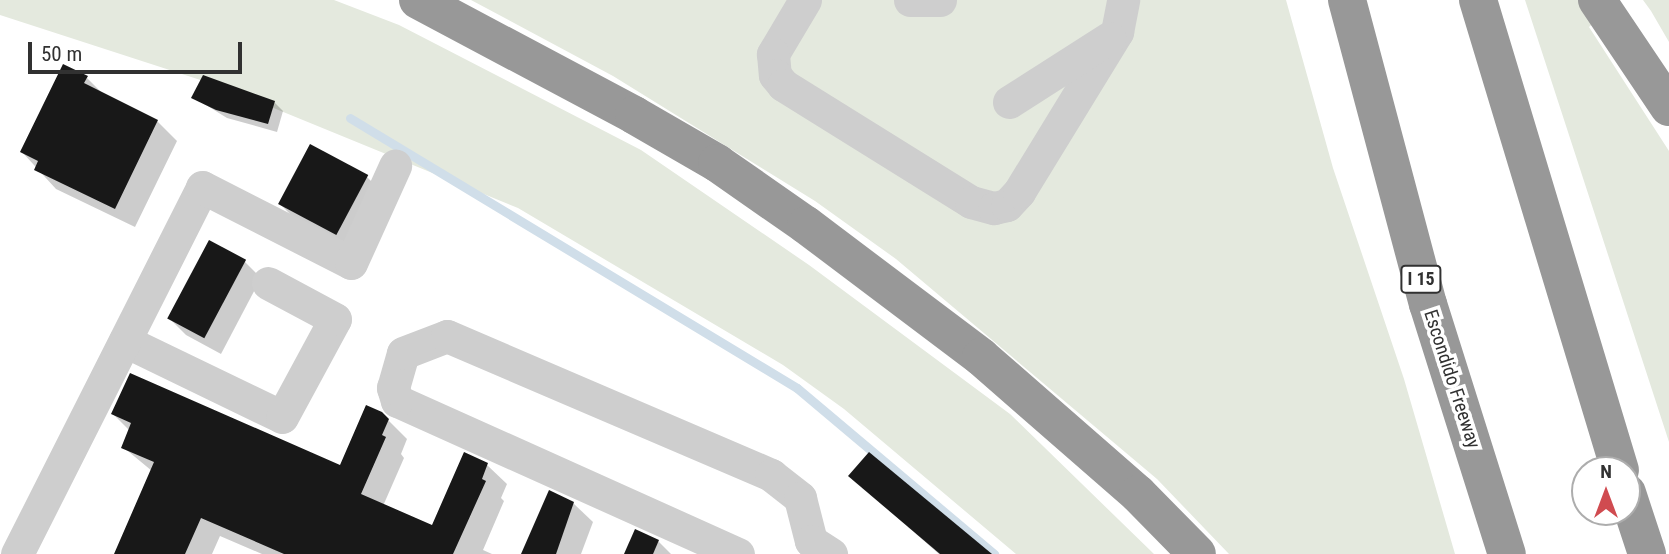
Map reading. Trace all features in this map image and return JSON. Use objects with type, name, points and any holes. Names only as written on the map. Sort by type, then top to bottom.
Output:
[{"type":"highway","points":[[418,0],[634,115],[717,163],[807,225],[981,357],[1138,494],[1197,554]]},
{"type":"highway","name":"Escondido Freeway","points":[[1347,0],[1428,304],[1507,554]]},
{"type":"highway","points":[[1478,0],[1616,456]]},
{"type":"highway","points":[[1597,0],[1669,107]]},
{"type":"highway","points":[[1638,526],[1647,554]]},
{"type":"lane","points":[[805,0],[773,54],[775,75],[783,85],[971,202],[994,208],[1007,205],[1018,192],[1117,32],[1123,0]]},
{"type":"lane","points":[[909,0],[940,0]]},
{"type":"lane","points":[[1009,102],[1117,32]]},
{"type":"lane","points":[[17,554],[202,187],[351,263],[395,166]]},
{"type":"lane","points":[[125,341],[282,417],[335,319],[268,283]]},
{"type":"lane","points":[[738,554],[397,401],[393,388],[403,354],[447,337],[771,475],[800,498],[816,550]]},
{"type":"shaded area","points":[[0,0],[334,0],[399,25],[641,150],[809,265],[1010,414],[1154,554],[1016,554],[844,409],[783,365],[518,208],[222,87],[0,15]]},
{"type":"shaded area","points":[[471,0],[1286,0],[1333,168],[1404,379],[1455,554],[1229,554],[1157,479],[896,259],[815,201],[613,76]]},
{"type":"shaded area","points":[[1525,0],[1617,0],[1589,27],[1669,151],[1669,442]]},
{"type":"shaded area","points":[[1643,0],[1669,0],[1669,42],[1651,11]]},
{"type":"building","points":[[63,64],[88,76],[84,83],[158,120],[115,209],[34,170],[38,161],[20,152]]},
{"type":"building","points":[[203,75],[275,101],[268,124],[216,110],[191,98]]},
{"type":"building","points":[[310,144],[368,175],[336,235],[278,204]]},
{"type":"building","points":[[209,240],[246,260],[204,338],[167,319]]},
{"type":"building","points":[[130,373],[340,465],[366,405],[382,412],[389,419],[382,435],[386,437],[361,494],[432,525],[464,452],[488,463],[482,479],[486,481],[453,554],[284,554],[201,518],[185,554],[114,554],[154,462],[121,448],[131,423],[111,414]]},
{"type":"building","points":[[869,452],[992,554],[940,554],[848,476]]},
{"type":"building","points":[[549,490],[574,502],[556,554],[521,554]]},
{"type":"building","points":[[635,529],[659,540],[653,554],[624,554]]},
{"type":"waterway","points":[[350,118],[797,388],[994,554]]}]
